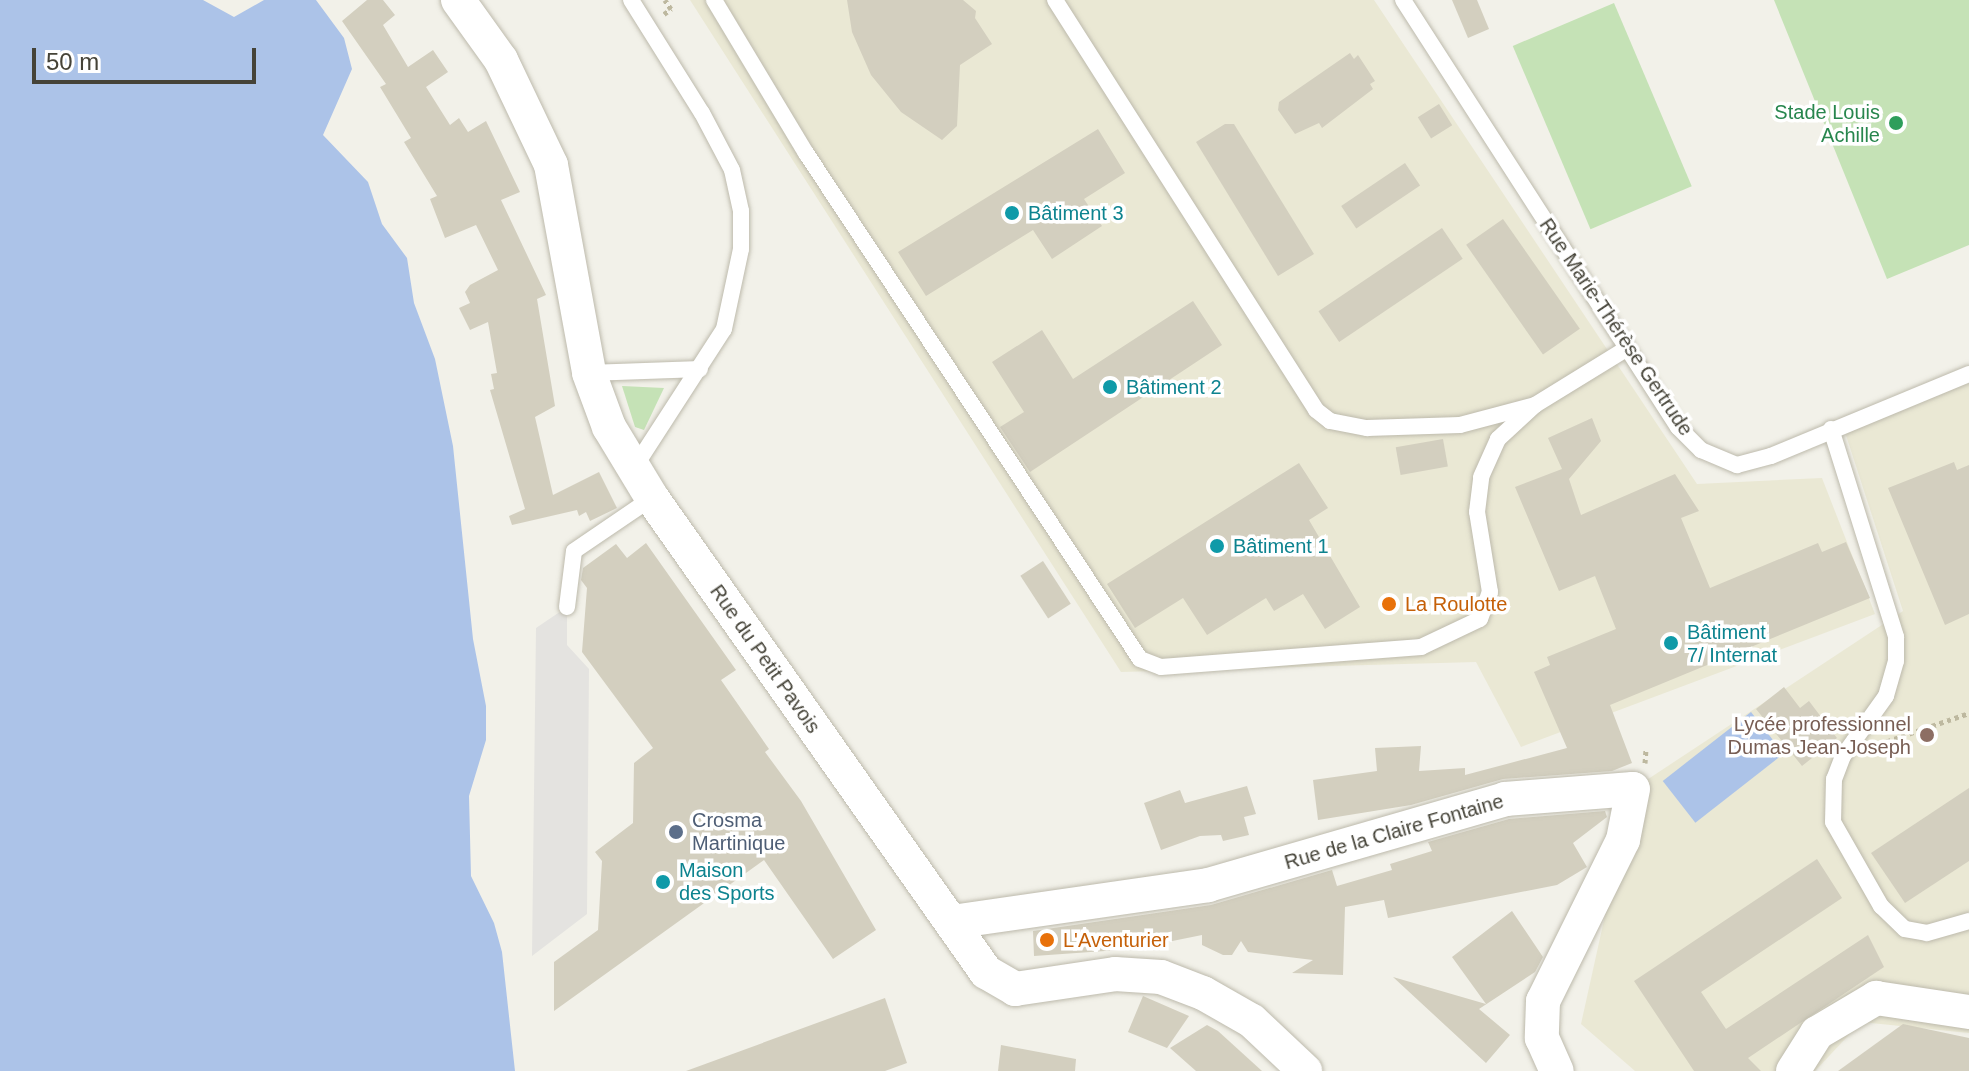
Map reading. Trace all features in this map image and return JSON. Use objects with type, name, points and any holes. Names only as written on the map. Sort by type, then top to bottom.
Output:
[{"type":"street","name":"Rue du Petit Pavois","points":[[458,0],[501,60],[551,165],[589,373],[609,427],[652,498],[986,972],[1001,985],[1015,989],[1115,974],[1161,977],[1203,993],[1252,1021],[1305,1071]]},
{"type":"street","name":"Rue de la Claire Fontaine","points":[[952,922],[1208,885],[1505,799],[1633,789],[1623,840],[1543,1001],[1542,1038],[1557,1071]]},
{"type":"street","points":[[1793,1071],[1817,1033],[1876,998],[1969,1012]]},
{"type":"lane","points":[[631,0],[732,170],[741,211],[741,249],[724,329],[634,468]]},
{"type":"lane","points":[[714,0],[814,166],[1140,659],[1161,667],[1421,647],[1480,619],[1490,592],[1477,512],[1481,477],[1498,439],[1535,405],[1626,349]]},
{"type":"lane","points":[[1055,0],[1323,416],[1367,428],[1460,425],[1535,405]]},
{"type":"lane","name":"Rue Marie-Thérèse Gertrude","points":[[1403,0],[1626,349],[1678,427],[1701,450],[1737,465],[1804,445],[1831,429],[1969,374]]},
{"type":"lane","points":[[589,373],[700,369]]},
{"type":"lane","points":[[1831,429],[1896,637],[1896,661],[1886,696],[1843,756],[1834,779],[1833,822],[1881,906],[1905,929],[1927,933],[1969,921]]},
{"type":"lane","points":[[567,607],[574,551],[652,498]]},
{"type":"path","points":[[665,0],[671,9]]},
{"type":"path","points":[[1843,756],[1969,713]]},
{"type":"shaded area","points":[[690,0],[1374,0],[1697,484],[1822,478],[1875,614],[1521,747],[1476,662],[1121,672]]},
{"type":"shaded area","points":[[1969,377],[1969,1033],[1861,1022],[1815,1071],[1635,1071],[1581,1024],[1633,789],[1903,611],[1843,426]]},
{"type":"shaded area","points":[[567,607],[567,645],[589,669],[587,914],[532,956],[536,628]]},
{"type":"green space","name":"Stade Louis Achille","points":[[1774,0],[1969,0],[1969,245],[1887,279]]},
{"type":"green space","points":[[1614,3],[1692,186],[1590,229],[1513,46]]},
{"type":"green space","points":[[622,386],[664,388],[644,430],[635,427]]},
{"type":"water","points":[[0,0],[203,0],[234,17],[264,0],[316,0],[344,38],[352,69],[323,135],[368,182],[382,224],[407,258],[414,303],[435,359],[453,446],[473,639],[486,706],[486,740],[469,796],[471,876],[494,923],[502,952],[515,1071],[0,1071]]},
{"type":"water","points":[[1751,712],[1784,754],[1695,823],[1663,781]]},
{"type":"building","points":[[367,0],[383,0],[395,15],[383,25],[408,67],[433,50],[448,72],[426,87],[450,125],[459,118],[468,132],[486,121],[520,192],[501,200],[546,295],[537,299],[555,406],[535,417],[553,495],[599,472],[617,508],[590,521],[586,512],[579,516],[577,510],[512,525],[509,516],[525,509],[490,390],[494,389],[491,374],[497,373],[488,322],[470,330],[459,308],[470,303],[465,292],[470,285],[498,270],[476,225],[445,238],[430,199],[437,196],[404,142],[411,138],[380,87],[386,84],[342,21]]},
{"type":"building","points":[[847,0],[963,0],[976,11],[975,18],[992,44],[960,65],[957,126],[942,140],[901,112],[871,75],[852,32]]},
{"type":"building","points":[[1452,0],[1477,0],[1489,29],[1468,38]]},
{"type":"building","points":[[1350,53],[1354,59],[1358,55],[1375,81],[1370,84],[1373,89],[1322,128],[1319,123],[1295,134],[1278,110],[1279,102]]},
{"type":"building","points":[[1439,104],[1452,125],[1431,138],[1418,117]]},
{"type":"building","points":[[1225,124],[1234,124],[1314,254],[1278,276],[1196,142]]},
{"type":"building","name":"Bâtiment 3","points":[[1098,129],[1125,173],[1084,199],[1102,226],[1052,259],[1033,230],[926,296],[898,252]]},
{"type":"building","points":[[1405,163],[1420,185],[1356,228],[1341,206]]},
{"type":"building","points":[[1503,219],[1580,329],[1543,355],[1466,245]]},
{"type":"building","points":[[1442,228],[1463,259],[1339,342],[1318,311]]},
{"type":"building","name":"Bâtiment 2","points":[[1193,301],[1222,345],[1030,472],[1000,427],[1024,412],[992,362],[1042,330],[1073,379]]},
{"type":"building","points":[[1592,418],[1601,441],[1569,479],[1581,515],[1675,474],[1699,511],[1681,518],[1710,588],[1818,543],[1822,552],[1846,542],[1870,598],[1610,705],[1632,763],[1612,771],[1503,779],[1411,805],[1318,820],[1313,780],[1377,771],[1375,748],[1421,746],[1419,771],[1465,768],[1465,775],[1567,748],[1534,672],[1550,665],[1547,657],[1616,629],[1595,576],[1559,591],[1515,487],[1562,469],[1548,438]]},
{"type":"building","points":[[1443,439],[1448,467],[1401,475],[1396,447]]},
{"type":"building","points":[[1954,462],[1957,470],[1969,465],[1969,614],[1945,625],[1888,488]]},
{"type":"building","points":[[1299,463],[1328,508],[1309,520],[1360,607],[1325,629],[1303,594],[1274,611],[1266,598],[1207,635],[1183,598],[1135,628],[1107,584]]},
{"type":"building","points":[[646,543],[736,670],[721,680],[769,749],[765,752],[801,801],[876,930],[833,959],[764,860],[554,1011],[554,962],[598,930],[602,861],[595,852],[633,823],[634,763],[653,748],[582,652],[587,588],[581,580],[583,568],[616,544],[627,558]]},
{"type":"building","points":[[1043,561],[1071,604],[1048,618],[1020,576]]},
{"type":"building","points":[[1784,687],[1800,708],[1809,701],[1837,738],[1802,766],[1756,709]]},
{"type":"building","points":[[1247,786],[1256,814],[1244,817],[1249,835],[1223,841],[1221,835],[1200,836],[1161,850],[1144,803],[1180,790],[1185,803]]},
{"type":"building","points":[[1969,788],[1969,861],[1905,903],[1871,853]]},
{"type":"building","points":[[1605,811],[1607,817],[1573,843],[1587,867],[1557,885],[1388,918],[1384,900],[1345,907],[1343,975],[1292,973],[1313,960],[1248,952],[1241,941],[1232,955],[1223,955],[1202,945],[1202,935],[1133,949],[1034,956],[1033,931],[1211,905],[1332,870],[1337,886],[1392,870],[1390,864],[1432,851],[1428,842],[1509,819]]},
{"type":"building","points":[[1817,859],[1842,898],[1701,992],[1726,1029],[1868,935],[1884,967],[1748,1058],[1761,1071],[1694,1071],[1634,981]]},
{"type":"building","points":[[1512,911],[1543,957],[1535,972],[1479,1009],[1510,1035],[1486,1063],[1393,977],[1486,1004],[1452,957]]},
{"type":"building","points":[[1143,996],[1189,1016],[1167,1048],[1128,1032]]},
{"type":"building","points":[[885,998],[907,1063],[885,1071],[686,1071]]},
{"type":"building","points":[[1903,1024],[1969,1038],[1969,1071],[1838,1071]]},
{"type":"building","points":[[1207,1025],[1218,1031],[1262,1071],[1196,1071],[1170,1048]]},
{"type":"building","points":[[1001,1045],[1076,1059],[1075,1071],[998,1071]]},
{"type":"place","name":"Stade Louis Achille","points":[[1896,123]]},
{"type":"place","name":"Bâtiment 3","points":[[1012,213]]},
{"type":"place","name":"Bâtiment 2","points":[[1110,387]]},
{"type":"place","name":"Bâtiment 1","points":[[1217,546]]},
{"type":"place","name":"La Roulotte","points":[[1389,604]]},
{"type":"place","name":"Bâtiment 7/ Internat","points":[[1671,643]]},
{"type":"place","name":"Lycée professionnel Dumas Jean-Joseph","points":[[1927,735]]},
{"type":"place","name":"Crosma Martinique","points":[[676,832]]},
{"type":"place","name":"Maison des Sports","points":[[663,882]]},
{"type":"place","name":"L'Aventurier","points":[[1047,940]]}]
